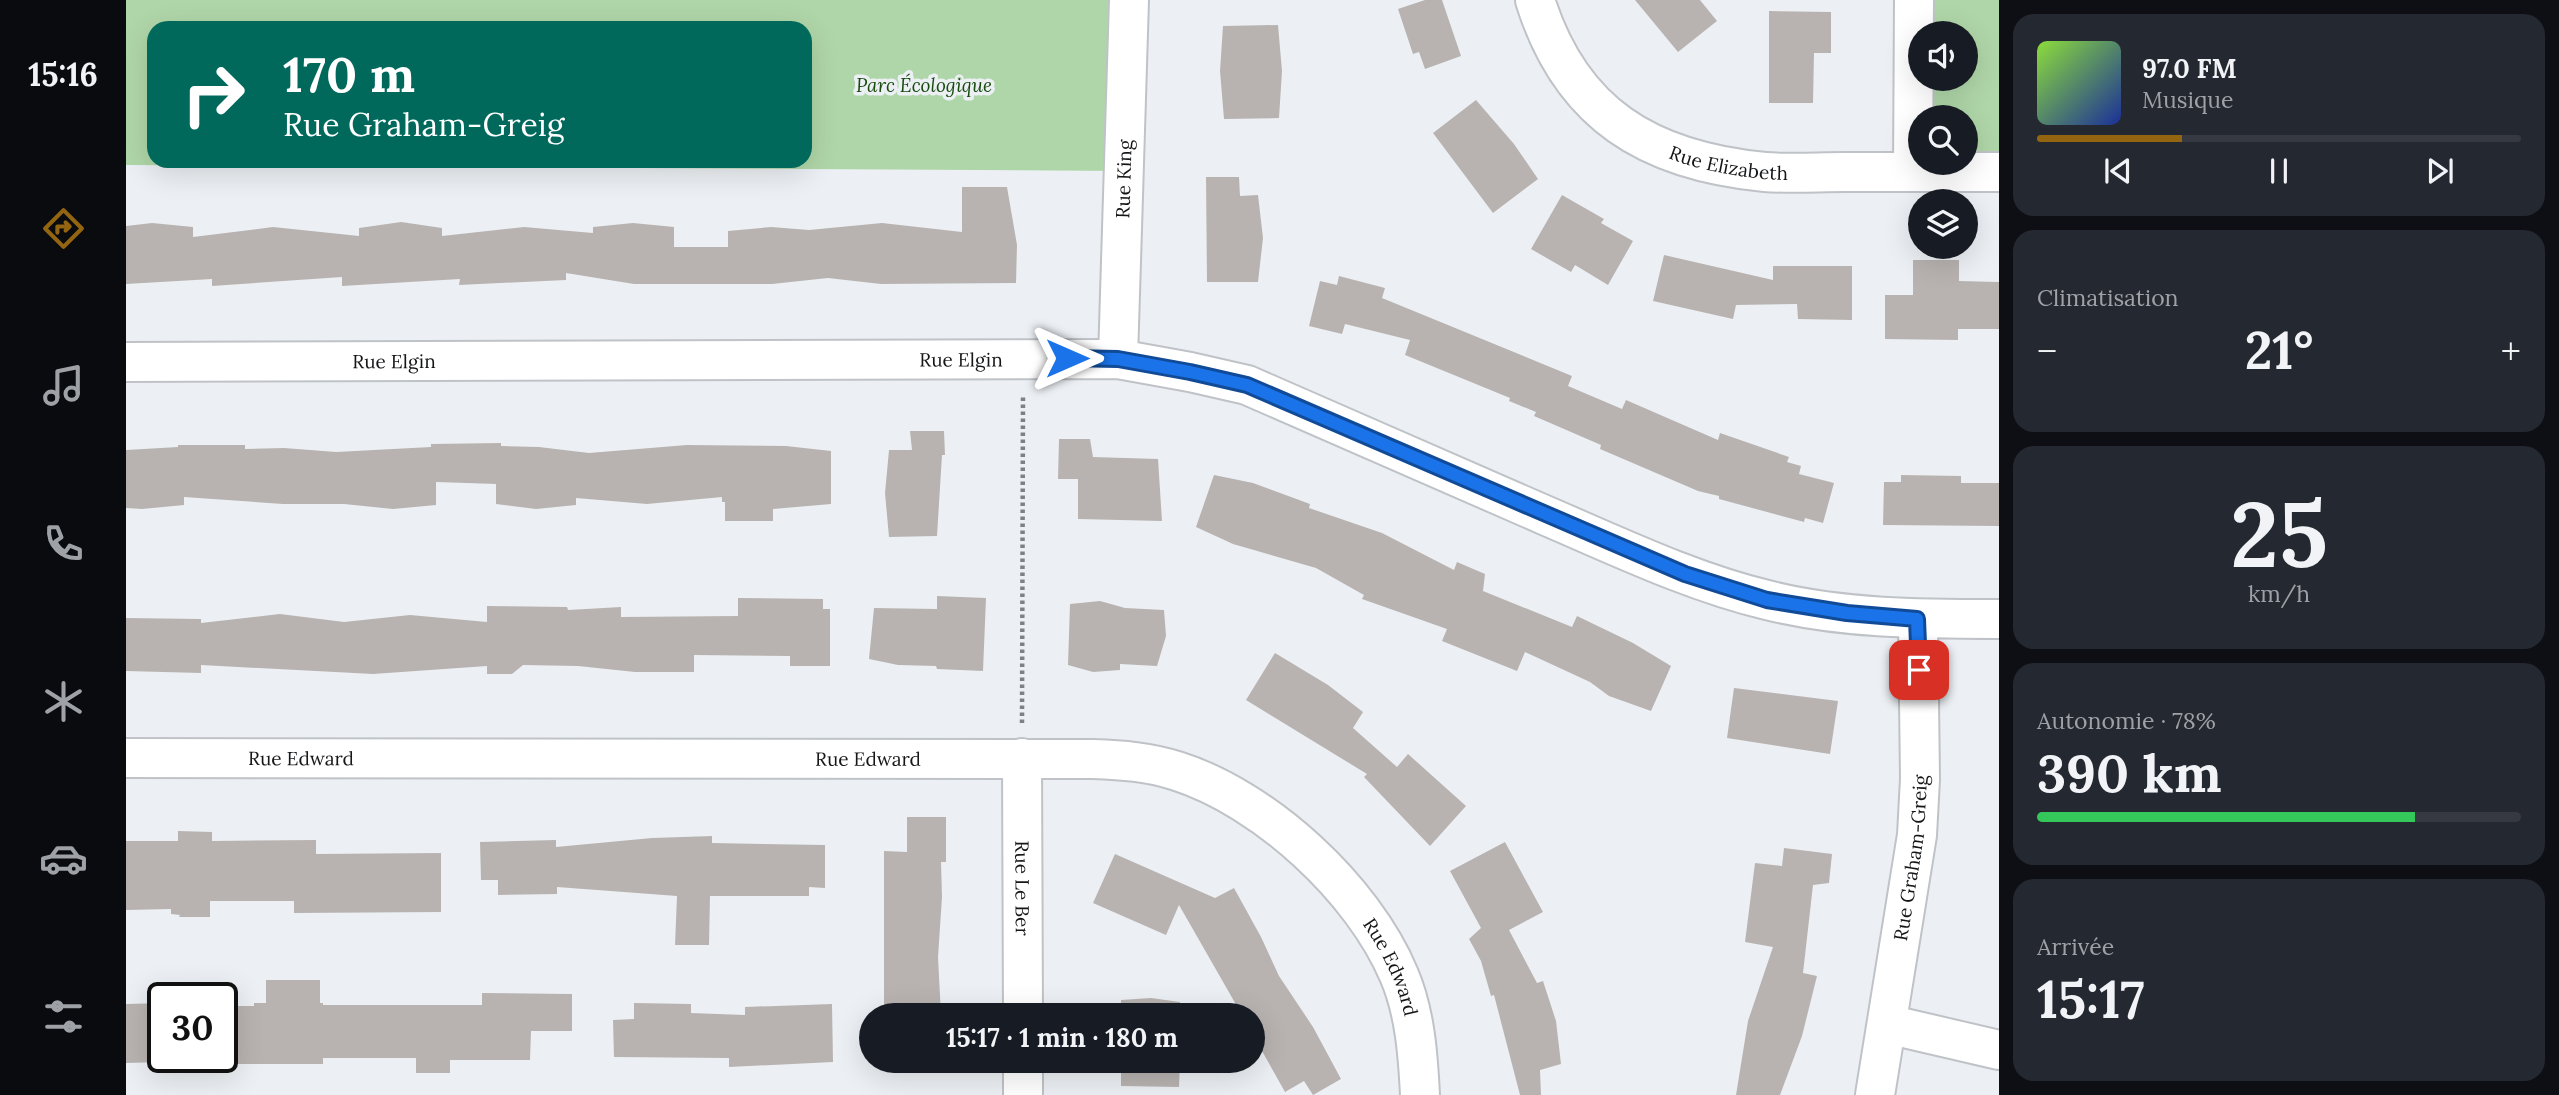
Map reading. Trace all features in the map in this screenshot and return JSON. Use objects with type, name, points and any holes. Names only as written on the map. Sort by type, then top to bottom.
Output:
[{"type":"street","name":"Rue King","points":[[1118,359],[1129,0]]},
{"type":"street","name":"Rue Elizabeth","points":[[1535,0],[1553,47],[1568,74],[1615,123],[1650,144],[1685,157],[1725,167],[1767,172],[1908,172]]},
{"type":"street","points":[[1913,105],[1914,0]]},
{"type":"street","name":"Rue Elizabeth","points":[[1978,172],[1999,172]]},
{"type":"street","name":"Rue Elgin","points":[[126,362],[1118,359],[1247,385],[1612,544],[1685,574],[1767,600],[1847,613],[1917,619],[1999,619]]},
{"type":"street","name":"Rue Graham-Greig","points":[[1875,1095],[1917,835],[1920,779],[1917,619]]},
{"type":"street","name":"Rue Edward","points":[[126,758],[1022,758],[1139,761],[1176,770],[1215,785],[1289,834],[1324,867],[1354,903],[1399,975],[1419,1059],[1420,1095]]},
{"type":"street","name":"Rue Le Ber","points":[[1022,758],[1023,1003]]},
{"type":"street","points":[[1887,1024],[1999,1051]]},
{"type":"street","points":[[1023,1073],[1023,1095]]},
{"type":"path","points":[[1022,758],[1024,358]]},
{"type":"green space","name":"Parc Écologique","points":[[126,0],[1129,0],[1124,171],[625,168],[812,168],[812,21],[147,21],[147,165],[126,165]]},
{"type":"green space","points":[[1914,0],[1999,0],[1999,172],[1978,172],[1978,105],[1913,105],[1913,91],[1978,91],[1978,21],[1914,21]]},
{"type":"building","points":[[1425,0],[1442,0],[1461,56],[1425,69],[1419,52],[1413,54],[1398,9]]},
{"type":"building","points":[[1635,0],[1700,0],[1717,21],[1678,52]]},
{"type":"building","points":[[1769,11],[1831,12],[1831,53],[1814,53],[1813,103],[1769,103]]},
{"type":"building","points":[[1278,25],[1282,71],[1279,118],[1224,119],[1220,71],[1223,26]]},
{"type":"building","points":[[1476,100],[1514,144],[1538,179],[1493,213],[1433,133]]},
{"type":"building","points":[[1206,177],[1239,177],[1240,196],[1258,195],[1263,238],[1258,282],[1207,282]]},
{"type":"building","points":[[962,187],[1007,187],[1017,245],[1016,283],[881,284],[828,278],[772,284],[634,284],[566,273],[566,280],[459,285],[460,279],[342,286],[342,277],[212,286],[212,279],[126,284],[126,226],[152,223],[193,227],[193,237],[273,227],[359,236],[359,228],[401,222],[442,228],[442,236],[524,227],[593,233],[593,227],[633,223],[674,227],[674,247],[728,247],[728,231],[771,227],[809,230],[882,223],[962,232]]},
{"type":"building","points":[[1562,195],[1604,219],[1601,223],[1633,241],[1608,285],[1575,265],[1571,272],[1531,249]]},
{"type":"building","points":[[1664,255],[1773,280],[1773,266],[1852,266],[1852,320],[1798,319],[1797,304],[1736,305],[1733,319],[1653,301]]},
{"type":"building","points":[[1913,260],[1959,260],[1959,281],[1999,282],[1999,329],[1958,329],[1958,340],[1885,339],[1885,295],[1913,295]]},
{"type":"building","points":[[1339,276],[1385,288],[1382,298],[1572,376],[1568,386],[1622,409],[1626,400],[1718,440],[1720,433],[1789,457],[1787,462],[1801,466],[1799,474],[1834,483],[1823,523],[1805,518],[1804,522],[1719,499],[1719,496],[1698,491],[1600,449],[1601,445],[1534,416],[1536,412],[1509,401],[1510,398],[1405,355],[1410,340],[1345,324],[1342,334],[1309,326],[1320,281],[1337,285]]},
{"type":"building","points":[[910,431],[944,431],[945,455],[942,455],[937,536],[889,537],[885,493],[889,450],[912,450]]},
{"type":"building","points":[[1059,439],[1090,439],[1093,457],[1158,459],[1162,521],[1078,519],[1078,479],[1058,479]]},
{"type":"building","points":[[501,443],[501,446],[589,453],[687,445],[786,446],[831,451],[831,504],[773,509],[773,521],[725,521],[725,502],[722,502],[722,497],[647,504],[576,498],[576,505],[536,509],[496,504],[496,484],[436,482],[436,505],[393,509],[344,504],[283,504],[184,497],[184,505],[126,508],[126,450],[178,445],[245,445],[245,449],[284,448],[336,452],[431,447],[431,444]]},
{"type":"building","points":[[1214,475],[1253,483],[1310,504],[1309,508],[1382,533],[1454,570],[1457,562],[1485,574],[1483,591],[1572,627],[1577,616],[1633,643],[1671,666],[1651,711],[1609,696],[1590,682],[1525,652],[1517,671],[1442,641],[1447,629],[1362,599],[1364,595],[1316,568],[1233,544],[1196,527]]},
{"type":"building","points":[[1901,475],[1961,476],[1961,483],[1999,483],[1999,526],[1883,525],[1884,482],[1901,482]]},
{"type":"building","points":[[937,596],[986,598],[983,671],[898,665],[869,659],[874,608],[937,609]]},
{"type":"building","points":[[738,598],[823,599],[823,609],[830,609],[830,666],[790,666],[790,656],[694,655],[694,672],[635,672],[578,666],[523,665],[512,674],[487,674],[487,666],[373,674],[201,665],[201,673],[126,671],[126,618],[201,619],[201,623],[280,614],[344,622],[410,615],[487,622],[487,606],[567,607],[568,610],[621,607],[621,617],[738,616]]},
{"type":"building","points":[[1100,601],[1125,608],[1164,610],[1166,636],[1157,666],[1120,664],[1120,670],[1093,672],[1068,665],[1070,604]]},
{"type":"building","points":[[1275,653],[1328,685],[1363,712],[1353,728],[1397,767],[1408,754],[1466,806],[1430,846],[1364,777],[1367,774],[1246,700]]},
{"type":"building","points":[[1734,688],[1838,701],[1830,754],[1727,738]]},
{"type":"building","points":[[907,817],[946,817],[946,862],[941,862],[942,897],[938,957],[940,1003],[884,1003],[884,851],[907,852]]},
{"type":"building","points":[[178,831],[212,832],[212,841],[316,840],[316,854],[441,853],[441,912],[294,913],[294,901],[210,901],[210,917],[179,917],[180,915],[171,914],[171,909],[126,910],[126,841],[178,841]]},
{"type":"building","points":[[712,836],[712,843],[825,845],[825,888],[809,887],[809,896],[710,896],[709,945],[675,945],[677,896],[557,887],[557,894],[498,895],[498,880],[481,880],[480,842],[556,840],[556,847],[652,838]]},
{"type":"building","points":[[1505,842],[1543,912],[1509,930],[1537,983],[1543,981],[1556,1021],[1561,1064],[1540,1070],[1541,1095],[1520,1095],[1494,995],[1491,996],[1481,961],[1469,939],[1481,928],[1450,871]]},
{"type":"building","points":[[1784,848],[1832,854],[1829,883],[1813,885],[1803,973],[1817,976],[1802,1036],[1780,1095],[1736,1095],[1748,1021],[1773,947],[1745,942],[1755,863],[1782,866]]},
{"type":"building","points":[[1115,854],[1215,898],[1234,888],[1279,976],[1313,1027],[1341,1079],[1313,1095],[1304,1081],[1285,1092],[1265,1056],[1265,1003],[1235,1003],[1179,905],[1166,935],[1093,903]]},
{"type":"building","points":[[266,980],[320,980],[320,1003],[323,1005],[482,1005],[482,993],[572,994],[572,1031],[531,1031],[530,1060],[450,1060],[450,1073],[416,1073],[416,1058],[323,1058],[323,1064],[238,1064],[238,1006],[266,1003]]},
{"type":"building","points":[[1151,998],[1180,1003],[1121,1003],[1121,1000]]},
{"type":"building","points":[[147,1003],[147,1062],[126,1063],[126,1004]]},
{"type":"building","points":[[634,1003],[691,1004],[691,1013],[745,1015],[745,1007],[832,1004],[833,1062],[729,1067],[729,1058],[614,1057],[613,1020],[634,1019]]},
{"type":"building","points":[[1121,1073],[1180,1073],[1179,1087],[1121,1086]]},
{"type":"route","points":[[1067,358],[1118,359],[1247,385],[1685,574],[1767,600],[1847,613],[1917,619],[1919,670]]}]
